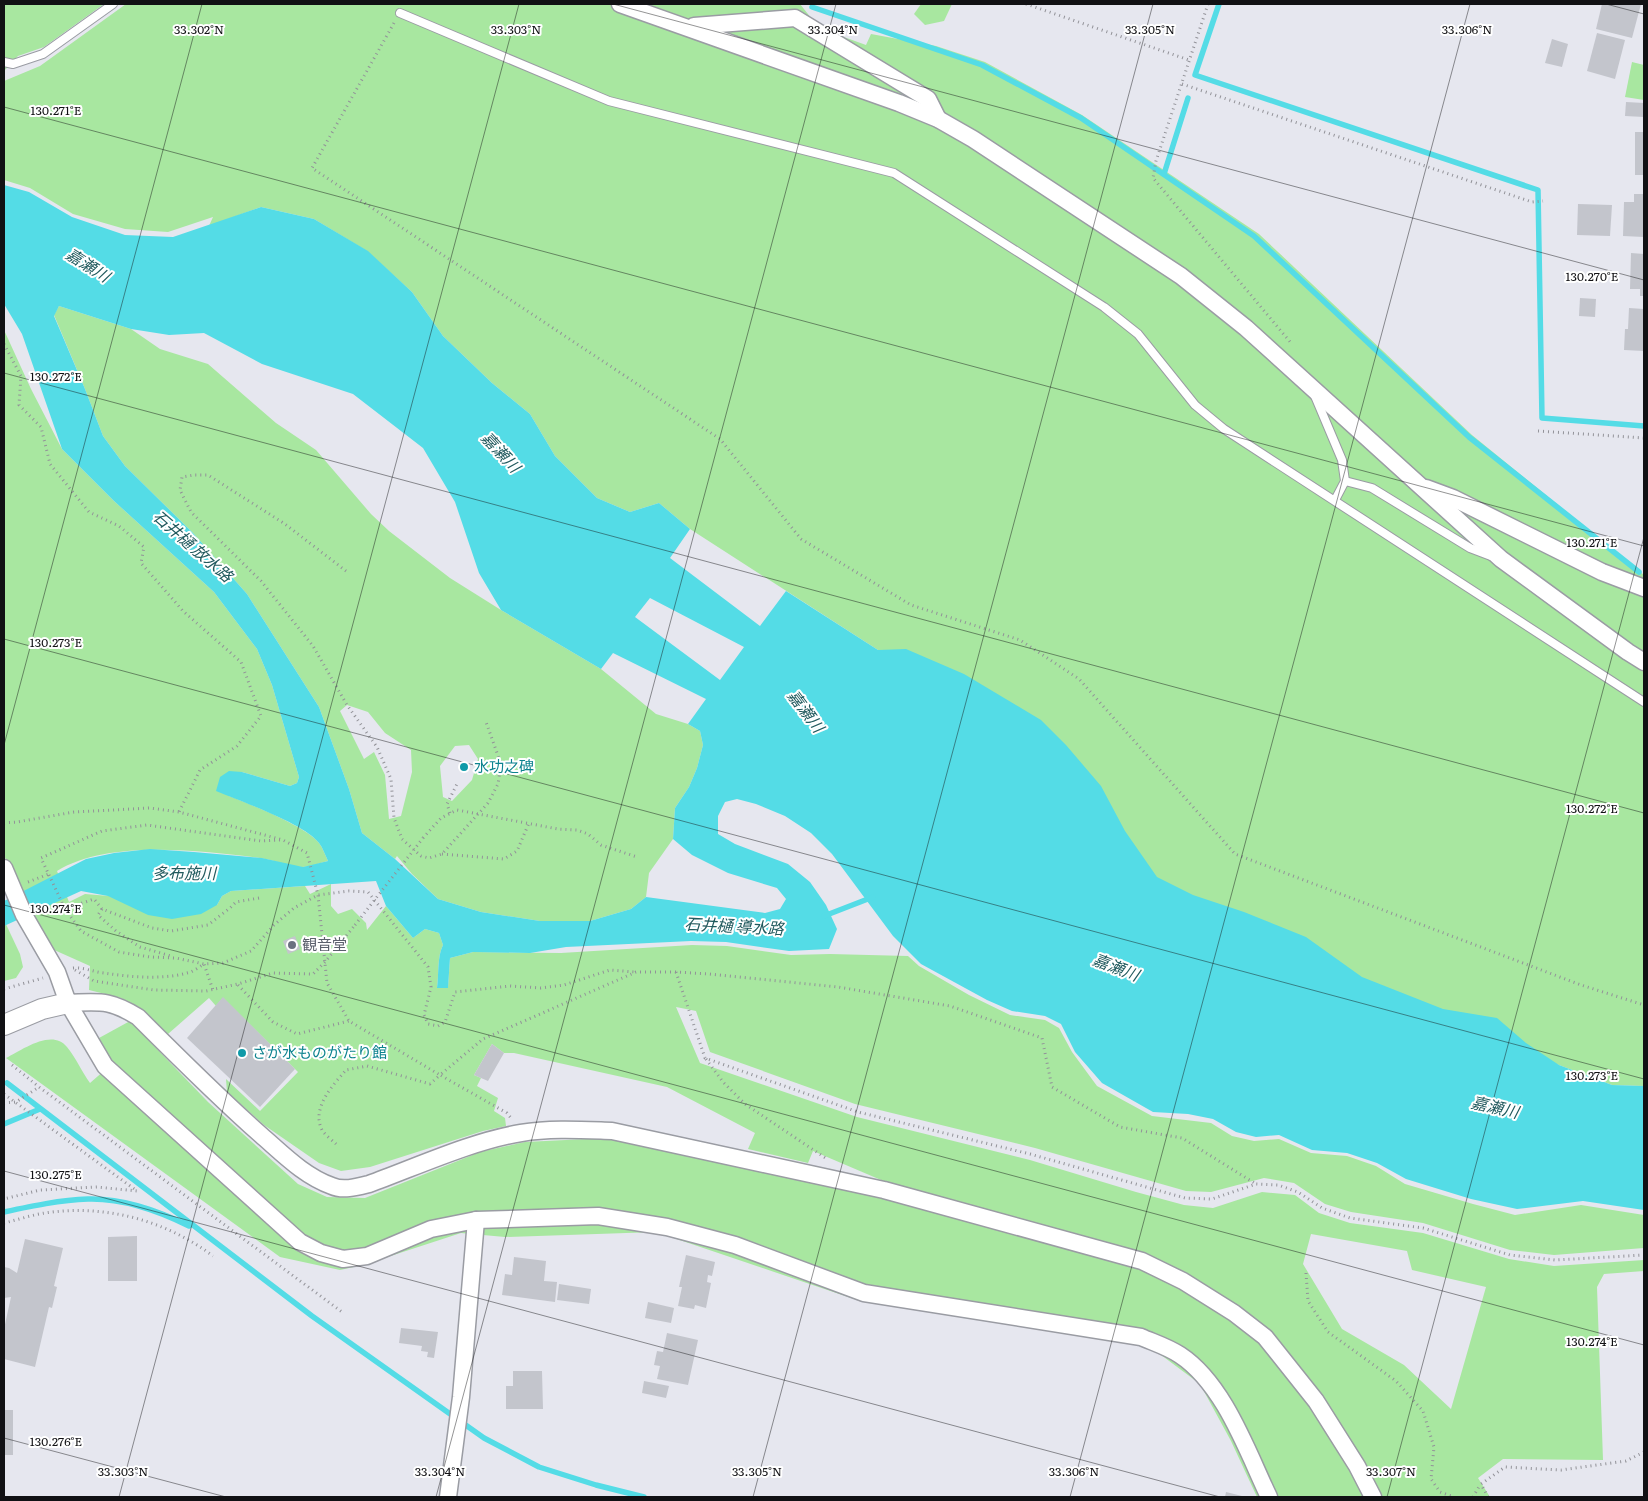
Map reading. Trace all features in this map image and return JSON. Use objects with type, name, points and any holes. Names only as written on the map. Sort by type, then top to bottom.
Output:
[{"type":"street","points":[[620,4],[899,103],[938,119],[973,139],[1180,276],[1246,328],[1501,559],[1644,662]]},
{"type":"street","points":[[687,27],[797,11],[928,99],[938,119]]},
{"type":"street","points":[[1418,485],[1453,498],[1602,572],[1644,588]]},
{"type":"street","points":[[4,868],[24,915],[57,972],[68,1003],[105,1066],[300,1242],[321,1253],[343,1259],[367,1256],[431,1230],[476,1220],[598,1216],[644,1222],[735,1245],[864,1293],[1141,1337],[1181,1356],[1212,1386],[1224,1405],[1269,1497]]},
{"type":"street","points":[[4,1025],[42,1009],[68,1003],[104,1001],[122,1007],[138,1017],[219,1098],[290,1161],[312,1177],[334,1187],[351,1188],[369,1184],[477,1144],[520,1133],[568,1129],[612,1131],[884,1190],[1101,1248],[1142,1261],[1183,1281],[1234,1313],[1265,1337],[1316,1401],[1358,1466],[1373,1497]]},
{"type":"street","points":[[448,1497],[461,1398],[476,1220]]},
{"type":"lane","points":[[4,62],[13,64],[43,54],[114,4]]},
{"type":"lane","points":[[400,13],[610,101],[894,173],[1104,308],[1138,334],[1195,405],[1224,429],[1644,702]]},
{"type":"lane","points":[[1310,386],[1342,460],[1345,481],[1335,500]]},
{"type":"lane","points":[[1345,481],[1372,488],[1470,548],[1501,559]]},
{"type":"path","points":[[1026,4],[1189,60]]},
{"type":"path","points":[[1208,4],[1156,161],[1153,178],[1295,348]]},
{"type":"path","points":[[400,13],[312,168],[720,439],[801,539],[911,605],[1020,640],[1079,679],[1235,854],[1581,985],[1644,1005]]},
{"type":"path","points":[[1182,84],[1532,202],[1543,202]]},
{"type":"path","points":[[4,344],[21,376],[19,405],[41,426],[50,464],[89,512],[119,526],[144,547],[141,563],[183,611],[240,662],[261,716],[237,746],[200,770],[179,812]]},
{"type":"path","points":[[1538,431],[1644,438]]},
{"type":"path","points":[[346,572],[285,524],[208,475],[194,475],[182,478],[180,490],[191,512],[261,581],[313,646],[347,705],[377,747],[391,779],[394,818],[402,839],[420,856],[428,858],[442,854],[504,860],[516,850],[528,823]]},
{"type":"path","points":[[442,854],[488,804],[498,784],[501,764],[486,722]]},
{"type":"path","points":[[450,813],[447,804],[457,784]]},
{"type":"path","points":[[4,823],[74,812],[150,808],[179,812],[283,840],[307,853],[318,895],[327,983],[349,1021],[508,1113],[520,1133]]},
{"type":"path","points":[[94,981],[154,990],[206,991],[238,984],[273,973],[312,974],[325,962],[423,838],[441,818],[457,810],[558,829],[577,830],[588,834],[601,845],[637,856]]},
{"type":"path","points":[[176,958],[150,957],[119,952],[80,932],[65,909],[41,858],[102,832],[147,825],[261,841],[283,840]]},
{"type":"path","points":[[102,909],[98,916],[140,947],[204,964],[224,963],[251,951],[274,925],[294,908],[318,895],[350,891],[368,892],[428,967],[431,987],[424,1015],[428,1024],[438,1026],[445,1022],[455,992],[510,986],[541,988],[564,986],[610,970],[676,972],[838,987],[950,1006],[1042,1038],[1052,1087],[1120,1127],[1182,1138],[1256,1184]]},
{"type":"path","points":[[65,909],[94,899],[102,909],[152,928],[171,932],[208,925],[236,902],[259,898]]},
{"type":"path","points":[[72,968],[81,967],[92,972],[126,976],[163,976],[188,973],[204,964]]},
{"type":"path","points":[[204,964],[213,990]]},
{"type":"path","points":[[336,1144],[322,1130],[319,1116],[326,1094],[346,1070],[367,1066],[430,1084],[483,1039],[636,972]]},
{"type":"path","points":[[676,972],[705,1058],[723,1082],[745,1104],[837,1166],[843,1180]]},
{"type":"path","points":[[238,984],[273,1022],[297,1034],[349,1021]]},
{"type":"path","points":[[705,1058],[858,1112],[1030,1154],[1185,1198],[1212,1200],[1256,1184],[1278,1185],[1298,1192],[1322,1208],[1350,1218],[1423,1228],[1510,1254],[1554,1260],[1644,1255]]},
{"type":"path","points":[[12,1065],[39,1088],[342,1312]]},
{"type":"path","points":[[4,1103],[16,1102],[39,1088]]},
{"type":"path","points":[[4,1094],[137,1191],[97,1188],[40,1190],[4,1199]]},
{"type":"path","points":[[4,1223],[44,1213],[89,1210],[125,1214],[163,1227],[194,1242],[213,1256]]},
{"type":"path","points":[[1306,1273],[1308,1300],[1328,1332],[1396,1381],[1423,1411],[1434,1447],[1431,1479],[1440,1492],[1454,1497]]},
{"type":"path","points":[[1473,1497],[1481,1484],[1505,1467],[1561,1470],[1626,1461],[1644,1452]]},
{"type":"path","points":[[1481,1484],[1488,1497]]},
{"type":"green space","points":[[4,4],[104,4],[44,47],[18,56],[4,71]]},
{"type":"green space","points":[[126,4],[800,4],[819,28],[866,45],[871,34],[936,46],[985,62],[1082,115],[1259,234],[1472,435],[1644,575],[1644,1086],[1612,1085],[1559,1065],[1159,937],[878,650],[690,529],[659,503],[630,512],[597,498],[555,456],[530,414],[492,383],[443,336],[412,292],[367,251],[314,219],[261,207],[209,226],[213,217],[168,232],[125,229],[73,214],[30,188],[4,180],[4,81],[40,66]]},
{"type":"green space","points":[[921,4],[952,4],[944,21],[925,25],[914,14]]},
{"type":"green space","points":[[1632,62],[1644,65],[1644,100],[1625,97]]},
{"type":"green space","points":[[59,306],[131,329],[160,349],[208,364],[276,423],[316,450],[371,514],[389,531],[450,578],[601,669],[656,714],[688,724],[700,731],[703,745],[697,768],[689,787],[675,808],[673,839],[649,873],[646,897],[631,909],[590,921],[540,921],[481,912],[438,899],[412,874],[397,856],[395,859],[362,833],[349,789],[319,707],[247,594],[193,533],[125,466],[103,436],[54,315]],"holes":[[[347,705],[368,712],[385,733],[411,750],[412,772],[401,816],[389,819],[385,775],[374,752],[364,759],[340,711]],[[469,745],[478,759],[472,780],[452,801],[443,797],[440,766],[455,746]]]},
{"type":"green space","points":[[4,330],[31,389],[62,449],[114,501],[214,592],[257,649],[272,685],[299,777],[297,783],[290,786],[242,772],[229,796],[277,816],[303,830],[319,843],[328,861],[302,867],[260,858],[184,851],[129,851],[103,854],[79,861],[57,871],[69,902],[85,894],[217,905],[222,896],[231,891],[305,886],[310,894],[331,884],[331,906],[338,914],[352,909],[366,923],[367,930],[386,906],[413,938],[425,929],[439,933],[443,945],[439,960],[437,988],[448,987],[450,958],[473,952],[561,953],[692,945],[727,946],[791,955],[908,956],[919,966],[969,995],[1010,1015],[1045,1020],[1059,1028],[1072,1052],[1097,1086],[1152,1116],[1211,1123],[1232,1136],[1254,1141],[1279,1139],[1311,1153],[1347,1156],[1376,1166],[1405,1184],[1515,1215],[1581,1205],[1644,1215],[1644,1248],[1554,1255],[1510,1250],[1423,1223],[1351,1212],[1325,1204],[1294,1183],[1264,1178],[1211,1192],[1186,1191],[1035,1148],[855,1104],[710,1052],[696,1011],[676,1007],[700,1063],[857,1117],[1030,1160],[1184,1205],[1213,1208],[1262,1192],[1295,1195],[1319,1213],[1350,1223],[1423,1233],[1509,1259],[1554,1266],[1644,1260],[1644,1271],[1604,1274],[1597,1287],[1603,1460],[1503,1459],[1478,1478],[1490,1497],[1257,1497],[1231,1441],[1200,1384],[1149,1346],[1113,1335],[860,1301],[656,1232],[505,1237],[461,1233],[363,1265],[340,1270],[280,1257],[6,1058],[37,1042],[53,1040],[61,1042],[70,1051],[90,1083],[113,1063],[99,1038],[130,1021],[208,1102],[298,1184],[327,1197],[365,1198],[480,1152],[525,1142],[607,1138],[878,1196],[881,1180],[813,1151],[808,1163],[748,1149],[755,1133],[667,1087],[514,1053],[504,1053],[492,1044],[474,1075],[481,1078],[477,1086],[498,1098],[494,1111],[505,1118],[506,1126],[483,1131],[370,1167],[341,1171],[319,1163],[264,1125],[227,1092],[226,1079],[260,1111],[298,1072],[223,998],[216,1006],[209,998],[168,1034],[139,1007],[121,998],[89,990],[90,966],[52,949],[27,906],[12,868],[4,856]],"holes":[[[1311,1234],[1407,1251],[1412,1270],[1486,1287],[1451,1409],[1404,1365],[1342,1329],[1303,1264]]]},
{"type":"green space","points":[[4,920],[20,954],[23,967],[16,978],[4,981]]},
{"type":"water","points":[[4,185],[29,192],[72,217],[125,235],[173,237],[261,207],[314,219],[368,251],[412,292],[443,336],[492,383],[530,414],[555,456],[597,498],[630,512],[659,503],[690,529],[670,558],[760,626],[786,591],[878,650],[906,649],[964,674],[1041,720],[1066,745],[1101,786],[1125,831],[1157,877],[1193,895],[1244,912],[1306,937],[1362,977],[1443,1009],[1497,1018],[1526,1043],[1559,1065],[1612,1085],[1644,1086],[1644,1210],[1583,1201],[1517,1209],[1471,1199],[1406,1179],[1377,1163],[1347,1153],[1312,1150],[1279,1135],[1256,1137],[1236,1132],[1213,1119],[1188,1114],[1153,1112],[1102,1083],[1075,1052],[1061,1024],[1045,1016],[1012,1011],[987,1000],[921,964],[893,936],[832,854],[811,833],[785,816],[756,804],[737,799],[725,802],[718,816],[718,834],[735,844],[788,864],[810,882],[826,905],[837,929],[829,949],[789,951],[726,942],[691,941],[566,947],[530,953],[473,952],[450,958],[448,988],[437,988],[439,960],[443,945],[439,933],[425,929],[413,938],[386,906],[376,881],[231,891],[222,896],[217,905],[201,914],[172,919],[148,915],[108,896],[81,891],[4,926],[4,901],[86,859],[114,853],[150,849],[194,852],[262,858],[303,867],[328,861],[319,843],[300,828],[216,791],[220,777],[229,771],[242,772],[290,786],[297,783],[299,777],[272,685],[257,649],[214,592],[114,501],[62,449],[22,334],[4,304]],"holes":[[[59,306],[131,329],[169,335],[204,333],[262,364],[353,394],[423,448],[455,502],[479,573],[501,610],[601,669],[613,653],[706,699],[688,724],[700,731],[703,745],[697,768],[689,787],[675,808],[673,839],[692,855],[728,873],[777,888],[786,899],[780,909],[765,913],[646,897],[631,909],[590,921],[540,921],[481,912],[438,899],[395,859],[362,833],[349,789],[319,707],[247,594],[193,533],[125,466],[103,436],[54,316]],[[650,598],[744,647],[720,680],[635,617]]]},
{"type":"building","points":[[1602,4],[1641,4],[1632,38],[1596,29]]},
{"type":"building","points":[[1597,33],[1625,40],[1615,79],[1587,71]]},
{"type":"building","points":[[1552,39],[1568,44],[1562,67],[1545,63]]},
{"type":"building","points":[[1626,102],[1644,103],[1644,117],[1625,116]]},
{"type":"building","points":[[1635,132],[1644,132],[1644,175],[1635,175]]},
{"type":"building","points":[[1634,194],[1644,194],[1644,237],[1623,236],[1624,202],[1634,202]]},
{"type":"building","points":[[1578,204],[1612,205],[1610,236],[1577,235]]},
{"type":"building","points":[[1631,253],[1644,254],[1644,296],[1640,296],[1640,289],[1630,289]]},
{"type":"building","points":[[1580,298],[1596,299],[1595,317],[1579,316]]},
{"type":"building","points":[[1629,308],[1644,309],[1644,351],[1624,350]]},
{"type":"building","name":"観音堂","points":[[295,936],[300,949],[288,954],[283,941]]},
{"type":"building","name":"さが水ものがたり館","points":[[223,997],[295,1069],[260,1107],[187,1038]]},
{"type":"building","points":[[492,1044],[504,1053],[488,1081],[474,1075]]},
{"type":"building","points":[[137,1236],[137,1281],[108,1281],[108,1237]]},
{"type":"building","points":[[25,1239],[63,1248],[54,1286],[57,1287],[52,1308],[49,1307],[35,1367],[4,1359],[4,1329],[11,1297],[4,1298],[4,1267],[17,1273]]},
{"type":"building","points":[[686,1255],[715,1262],[712,1276],[708,1275],[707,1282],[711,1283],[706,1308],[695,1305],[694,1309],[678,1306],[682,1287],[679,1287]]},
{"type":"building","points":[[514,1257],[546,1261],[544,1281],[557,1282],[555,1302],[502,1295],[505,1274],[512,1275]]},
{"type":"building","points":[[559,1284],[591,1289],[589,1304],[557,1300]]},
{"type":"building","points":[[648,1302],[674,1308],[671,1323],[645,1318]]},
{"type":"building","points":[[401,1328],[438,1332],[434,1358],[427,1357],[428,1352],[421,1351],[422,1346],[399,1343]]},
{"type":"building","points":[[667,1333],[698,1340],[688,1385],[657,1379],[660,1366],[654,1365],[657,1351],[663,1352]]},
{"type":"building","points":[[513,1371],[542,1371],[543,1409],[506,1409],[506,1386],[513,1386]]},
{"type":"building","points":[[644,1381],[669,1386],[666,1398],[642,1393]]},
{"type":"building","points":[[4,1410],[13,1410],[13,1455],[4,1455]]},
{"type":"building","points":[[1226,1492],[1246,1497],[1225,1497]]},
{"type":"waterway","points":[[1219,4],[1195,75],[1538,190],[1542,418],[1644,426]]},
{"type":"waterway","points":[[812,7],[982,65],[1081,118],[1254,236],[1469,437],[1639,572]]},
{"type":"waterway","points":[[1164,174],[1188,98]]},
{"type":"waterway","points":[[824,916],[873,897]]},
{"type":"waterway","points":[[7,1083],[312,1316],[484,1438],[539,1467],[596,1485],[644,1497]]},
{"type":"waterway","points":[[4,1124],[40,1109]]},
{"type":"waterway","points":[[4,1212],[56,1202],[101,1199],[140,1206],[189,1226]]},
{"type":"place","name":"水功之碑","points":[[464,767]]},
{"type":"place","name":"観音堂","points":[[292,945]]},
{"type":"place","name":"さが水ものがたり館","points":[[242,1053]]},
{"type":"water label","name":"嘉瀬川","points":[[88,265]]},
{"type":"water label","name":"嘉瀬川","points":[[501,452]]},
{"type":"water label","name":"石井樋 放水路","points":[[193,546]]},
{"type":"water label","name":"嘉瀬川","points":[[806,711]]},
{"type":"water label","name":"多布施川","points":[[184,873]]},
{"type":"water label","name":"石井樋 導水路","points":[[734,926]]},
{"type":"water label","name":"嘉瀬川","points":[[1116,967]]},
{"type":"water label","name":"嘉瀬川","points":[[1495,1107]]}]
